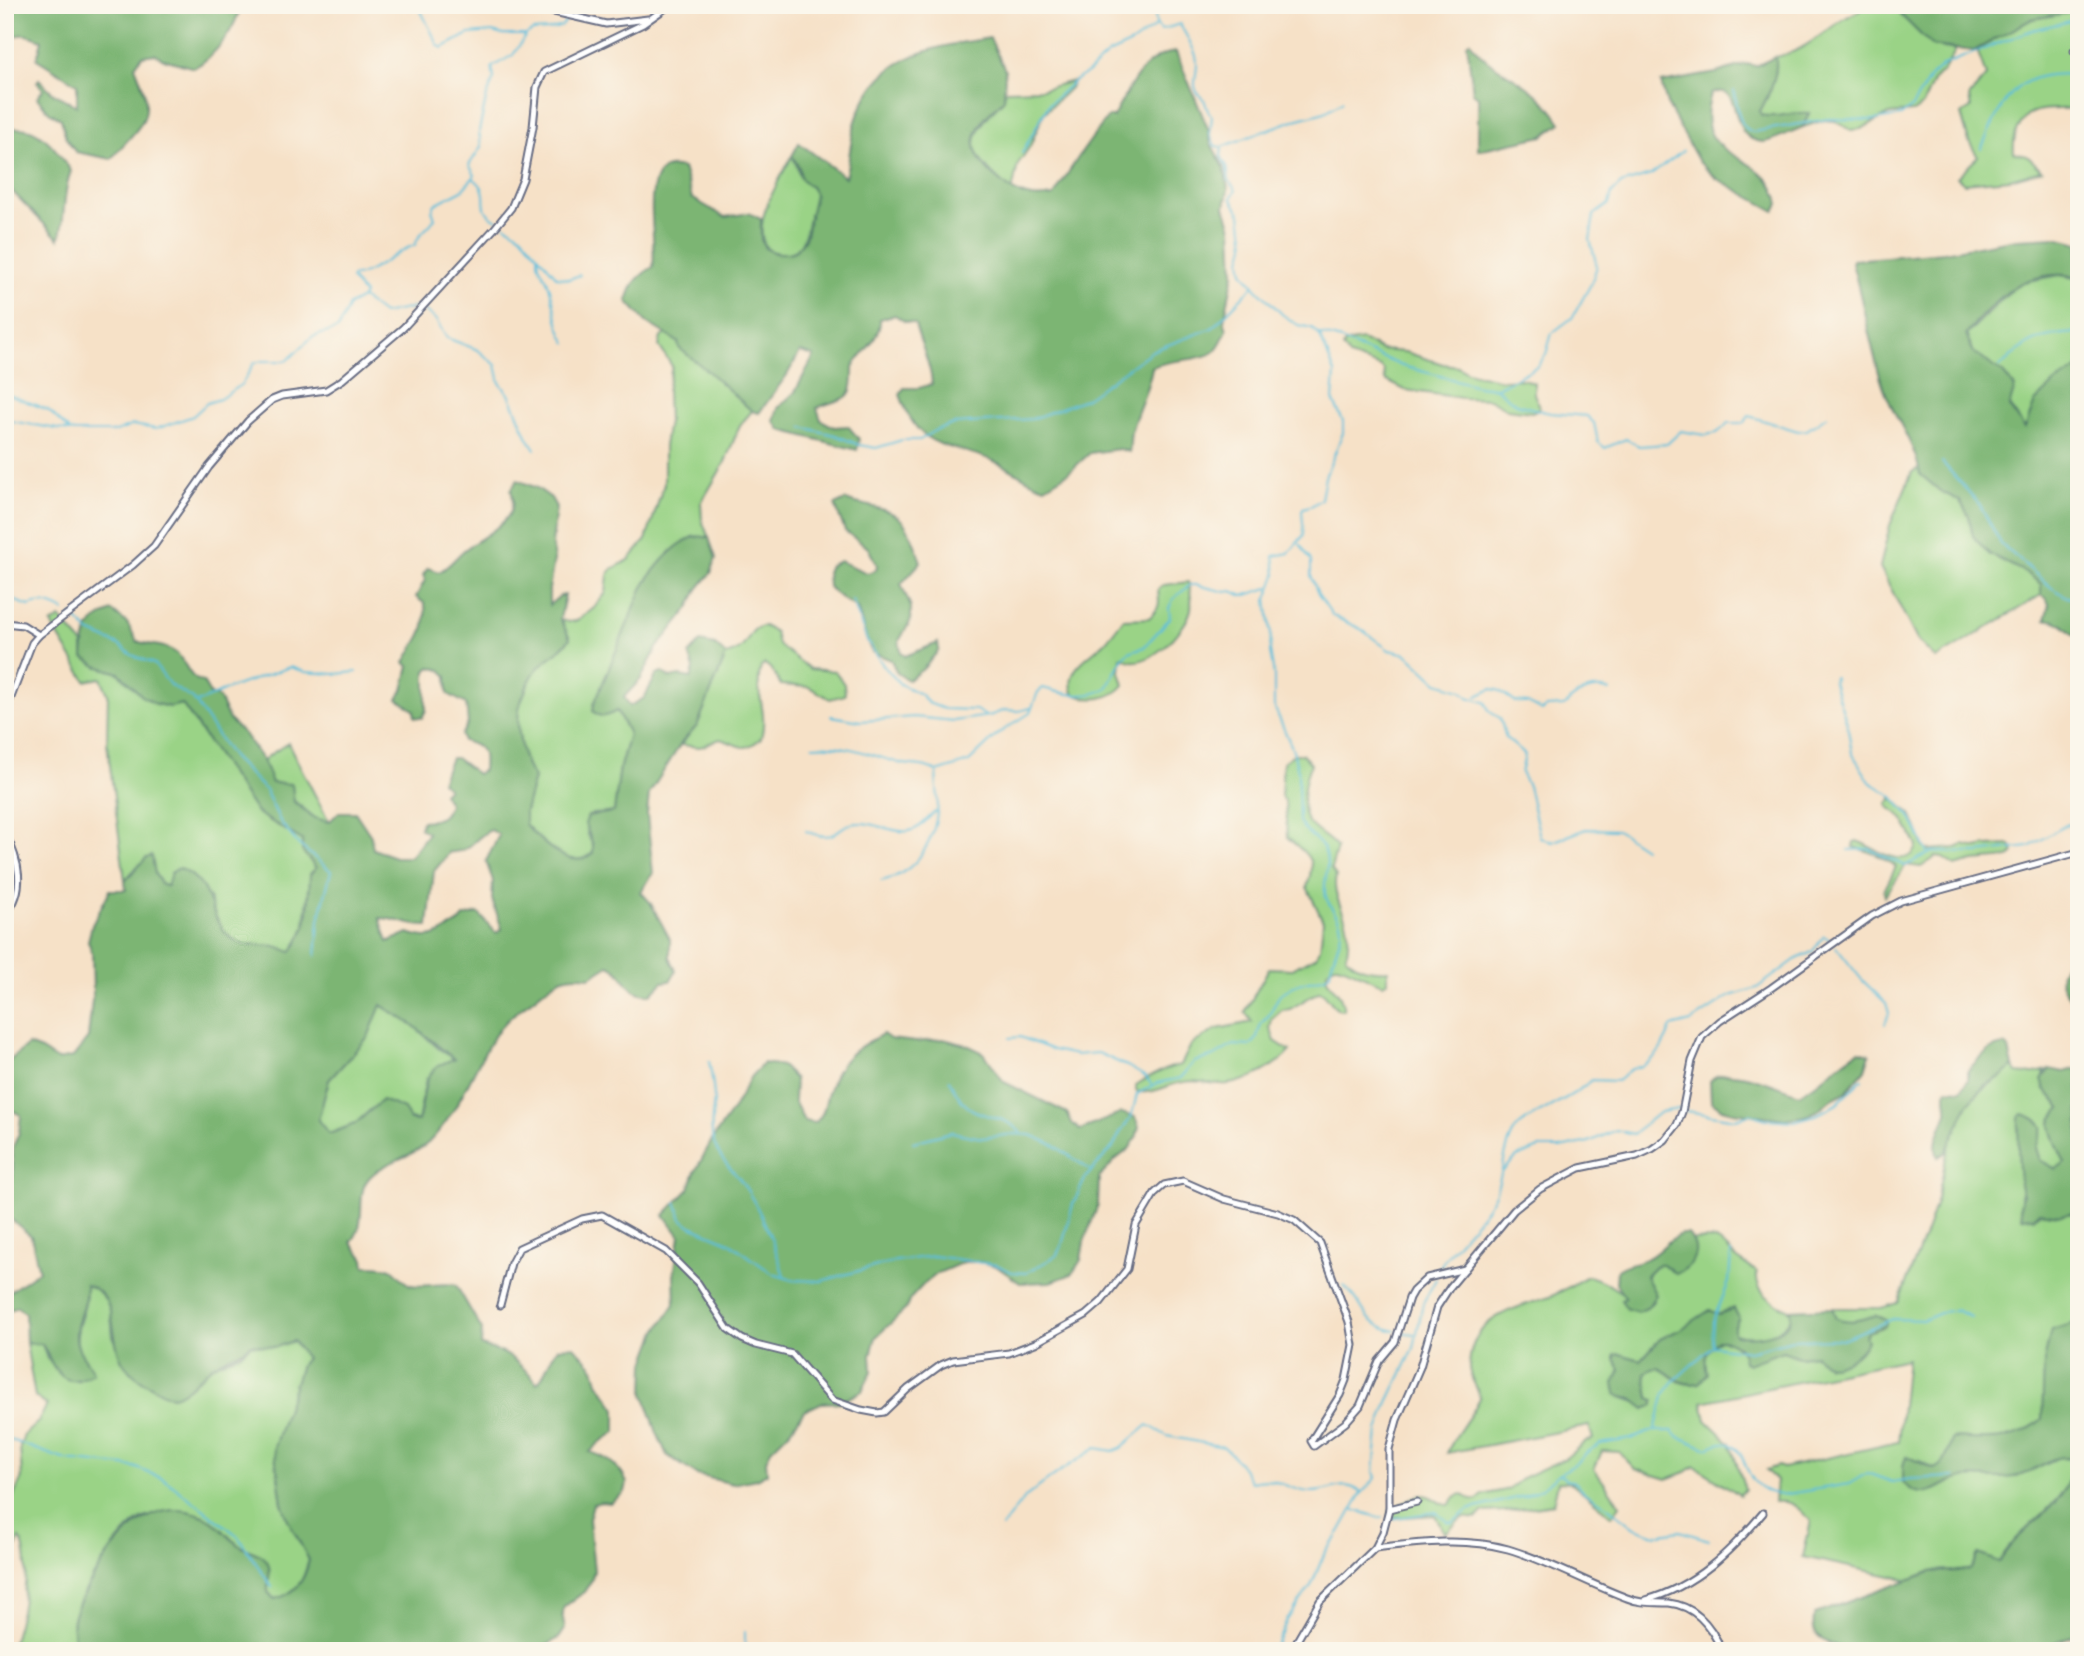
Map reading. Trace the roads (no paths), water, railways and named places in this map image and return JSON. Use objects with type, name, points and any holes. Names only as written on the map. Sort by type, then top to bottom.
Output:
[{"type":"street","points":[[495,5],[554,12],[606,24],[651,19]]},
{"type":"street","points":[[5,713],[27,652],[39,635],[154,546],[231,439],[256,414],[272,400],[282,396],[316,392],[334,386],[404,328],[495,229],[511,208],[523,179],[533,127],[537,86],[544,72],[651,19],[670,5]]},
{"type":"street","points":[[5,623],[23,625],[39,635]]},
{"type":"street","points":[[5,833],[17,860],[19,880],[13,905],[5,915]]},
{"type":"street","points":[[1291,1651],[1320,1601],[1375,1548],[1383,1532],[1389,1509],[1389,1449],[1397,1420],[1420,1367],[1437,1307],[1450,1287],[1514,1210],[1540,1189],[1580,1168],[1637,1156],[1665,1140],[1677,1125],[1682,1112],[1692,1061],[1702,1037],[1720,1021],[1871,916],[1901,901],[2079,852]]},
{"type":"street","points":[[500,1305],[511,1263],[519,1248],[582,1219],[601,1215],[666,1251],[698,1283],[728,1329],[742,1339],[792,1354],[832,1399],[861,1410],[884,1412],[941,1365],[953,1360],[1009,1353],[1035,1343],[1086,1315],[1101,1302],[1127,1269],[1136,1226],[1155,1193],[1164,1185],[1183,1181],[1224,1199],[1279,1213],[1294,1220],[1321,1243],[1349,1322],[1353,1345],[1346,1380],[1335,1404],[1311,1441],[1314,1446],[1345,1423],[1360,1406],[1379,1362],[1395,1342],[1413,1291],[1427,1278],[1465,1269]]},
{"type":"street","points":[[1389,1509],[1417,1502]]},
{"type":"street","points":[[1639,1602],[1678,1588],[1709,1568],[1735,1546],[1763,1513]]},
{"type":"street","points":[[1375,1548],[1406,1544],[1466,1543],[1508,1549],[1639,1602],[1672,1604],[1697,1614],[1712,1630],[1721,1651]]},
{"type":"waterway","points":[[418,5],[442,48],[469,34],[493,32],[526,35],[533,31],[562,26],[568,18]]},
{"type":"waterway","points":[[571,13],[576,5]]},
{"type":"waterway","points":[[1156,24],[1158,5]]},
{"type":"waterway","points":[[1734,91],[1741,121],[1753,132],[1828,119],[1874,120],[1901,116],[1911,108],[1931,76],[1943,65],[2032,30],[2079,19]]},
{"type":"waterway","points":[[1157,25],[1161,30],[1180,24],[1193,48],[1197,62],[1196,90],[1212,116],[1210,134],[1215,146],[1222,147],[1291,121],[1325,112],[1343,101]]},
{"type":"waterway","points":[[1022,153],[1049,104],[1108,54],[1132,43],[1156,26]]},
{"type":"waterway","points":[[497,220],[486,210],[483,190],[473,178],[475,175],[469,165],[481,147],[479,131],[494,78],[492,67],[513,55],[526,35]]},
{"type":"waterway","points":[[1981,149],[1997,115],[2015,90],[2040,77],[2057,74],[2079,75]]},
{"type":"waterway","points":[[676,1202],[682,1219],[691,1226],[729,1242],[773,1274],[793,1280],[821,1281],[896,1261],[934,1256],[997,1265],[1012,1272],[1026,1273],[1056,1256],[1062,1245],[1073,1204],[1086,1177],[1113,1147],[1131,1118],[1137,1094],[1157,1083],[1181,1078],[1194,1062],[1215,1056],[1233,1045],[1250,1046],[1256,1040],[1261,1024],[1280,994],[1297,984],[1325,977],[1330,973],[1341,926],[1325,892],[1327,862],[1324,849],[1299,821],[1298,771],[1293,750],[1274,706],[1267,599],[1276,575],[1274,556],[1289,553],[1304,535],[1303,508],[1321,499],[1325,477],[1343,433],[1343,421],[1333,400],[1335,373],[1320,336],[1312,328],[1298,325],[1283,315],[1243,272],[1241,260],[1245,245],[1241,214],[1231,198],[1236,190],[1229,181],[1227,167],[1221,156],[1222,147]]},
{"type":"waterway","points":[[1497,388],[1538,366],[1546,354],[1552,333],[1572,318],[1591,284],[1597,266],[1590,240],[1594,215],[1609,204],[1612,193],[1621,184],[1651,175],[1683,151]]},
{"type":"waterway","points":[[417,307],[383,314],[362,298],[364,294],[351,279],[415,245],[435,218],[432,211],[435,204],[462,190],[473,178]]},
{"type":"waterway","points":[[505,225],[521,235],[557,277],[569,279],[580,275]]},
{"type":"waterway","points":[[538,257],[551,291],[560,329],[567,343]]},
{"type":"waterway","points":[[802,427],[876,448],[902,440],[920,440],[934,431],[954,424],[1032,419],[1085,399],[1152,351],[1212,328],[1253,286]]},
{"type":"waterway","points":[[5,420],[75,432],[116,432],[133,425],[156,429],[193,416],[207,403],[220,399],[242,384],[254,363],[287,361],[312,337],[338,329],[349,305],[362,298]]},
{"type":"waterway","points":[[424,310],[435,319],[447,338],[478,350],[496,365],[500,383],[509,394],[535,449]]},
{"type":"waterway","points":[[2000,367],[2026,345],[2044,337],[2079,333]]},
{"type":"waterway","points":[[1319,334],[1341,340],[1402,366],[1478,386],[1496,388],[1516,404],[1550,413],[1587,416],[1594,423],[1598,442],[1605,448],[1626,439],[1639,446],[1667,444],[1681,431],[1705,435],[1717,433],[1729,423],[1744,423],[1749,416],[1798,431],[1807,430],[1827,416]]},
{"type":"waterway","points":[[5,393],[48,410],[69,430]]},
{"type":"waterway","points":[[1942,462],[1980,505],[2001,544],[2052,588],[2067,597],[2079,600]]},
{"type":"waterway","points":[[1300,544],[1311,561],[1311,576],[1318,594],[1333,616],[1361,629],[1389,650],[1407,654],[1438,683],[1461,690],[1468,697],[1485,702],[1490,712],[1500,718],[1506,738],[1525,755],[1521,773],[1528,786],[1540,837],[1552,842],[1586,829],[1617,830],[1644,848]]},
{"type":"waterway","points":[[937,772],[969,762],[999,733],[1030,713],[1038,692],[1043,688],[1083,695],[1107,688],[1123,657],[1144,647],[1170,618],[1169,608],[1173,599],[1190,585],[1232,591],[1243,596],[1271,587]]},
{"type":"waterway","points":[[5,597],[29,606],[47,604],[64,611]]},
{"type":"waterway","points":[[852,600],[867,641],[900,684],[920,694],[928,703],[944,709],[976,710],[986,716]]},
{"type":"waterway","points":[[72,615],[89,632],[154,664],[170,685],[193,699],[232,757],[265,790],[281,823],[299,845],[331,871],[319,920],[316,956]]},
{"type":"waterway","points":[[197,703],[290,667],[305,672],[357,672]]},
{"type":"waterway","points":[[1834,677],[1833,682],[1847,723],[1852,753],[1870,782],[1891,795],[1910,816],[1928,853]]},
{"type":"waterway","points":[[1477,696],[1492,689],[1498,690],[1515,702],[1528,703],[1542,711],[1547,707],[1564,706],[1574,697],[1591,689],[1610,691]]},
{"type":"waterway","points":[[831,716],[861,721],[914,717],[954,721],[989,716],[1005,710],[1031,708]]},
{"type":"waterway","points":[[813,746],[846,748],[899,763],[928,767],[937,772]]},
{"type":"waterway","points":[[881,881],[906,870],[930,840],[937,814],[937,773]]},
{"type":"waterway","points":[[806,831],[826,836],[845,826],[861,823],[909,831],[920,826],[935,812]]},
{"type":"waterway","points":[[1849,850],[1869,849],[1905,866],[1932,852],[1978,853],[2029,847],[2066,825],[2079,821]]},
{"type":"waterway","points":[[1437,1273],[1449,1253],[1481,1216],[1494,1196],[1510,1140],[1519,1126],[1591,1080],[1617,1081],[1632,1069],[1646,1064],[1662,1048],[1671,1027],[1691,1022],[1730,996],[1757,988],[1795,960],[1812,952],[1824,936],[1830,940]]},
{"type":"waterway","points":[[1836,947],[1862,980],[1886,1003],[1889,1013],[1885,1024]]},
{"type":"waterway","points":[[1010,1038],[1020,1037],[1053,1050],[1076,1055],[1098,1053],[1129,1067],[1146,1077],[1151,1084]]},
{"type":"waterway","points":[[709,1061],[714,1094],[714,1143],[756,1205],[772,1239],[784,1276]]},
{"type":"waterway","points":[[1686,1111],[1736,1119],[1750,1114],[1766,1119],[1794,1121],[1816,1115],[1837,1104],[1862,1079]]},
{"type":"waterway","points":[[949,1080],[970,1108],[1005,1121],[1021,1133]]},
{"type":"waterway","points":[[1503,1171],[1517,1157],[1539,1148],[1560,1148],[1589,1142],[1616,1130],[1633,1134],[1660,1112],[1679,1109]]},
{"type":"waterway","points":[[913,1142],[951,1132],[982,1138],[1031,1135],[1054,1145],[1090,1170]]},
{"type":"waterway","points":[[1655,1430],[1665,1393],[1674,1381],[1712,1346],[1713,1321],[1729,1282],[1731,1253]]},
{"type":"waterway","points":[[1273,1651],[1287,1620],[1311,1586],[1325,1552],[1336,1539],[1362,1493],[1376,1478],[1374,1471],[1378,1431],[1388,1402],[1414,1348],[1423,1303],[1436,1279]]},
{"type":"waterway","points":[[1343,1286],[1357,1300],[1368,1317],[1395,1331]]},
{"type":"waterway","points":[[1712,1346],[1750,1351],[1792,1340],[1842,1339],[1893,1319],[1924,1320],[1956,1310],[1971,1317]]},
{"type":"waterway","points":[[1400,1332],[1415,1334]]},
{"type":"waterway","points":[[1002,1527],[1024,1498],[1059,1472],[1096,1448],[1113,1451],[1121,1448],[1148,1425],[1167,1436],[1224,1447],[1239,1462],[1251,1482],[1269,1480],[1310,1492],[1342,1486],[1362,1493]]},
{"type":"waterway","points":[[1391,1519],[1436,1512],[1453,1522],[1468,1510],[1541,1489],[1600,1444],[1631,1439],[1653,1431],[1673,1431],[1677,1436],[1706,1448],[1727,1443],[1740,1453],[1758,1485],[1781,1495],[1849,1484],[1867,1473],[1892,1482],[1955,1477]]},
{"type":"waterway","points":[[5,1438],[66,1460],[134,1467],[164,1479],[237,1535],[272,1587]]},
{"type":"waterway","points":[[1560,1474],[1566,1480],[1576,1482],[1585,1493],[1607,1506],[1633,1527],[1655,1535],[1680,1531],[1709,1540]]},
{"type":"waterway","points":[[1354,1510],[1382,1518]]},
{"type":"waterway","points":[[745,1631],[745,1651]]}]
